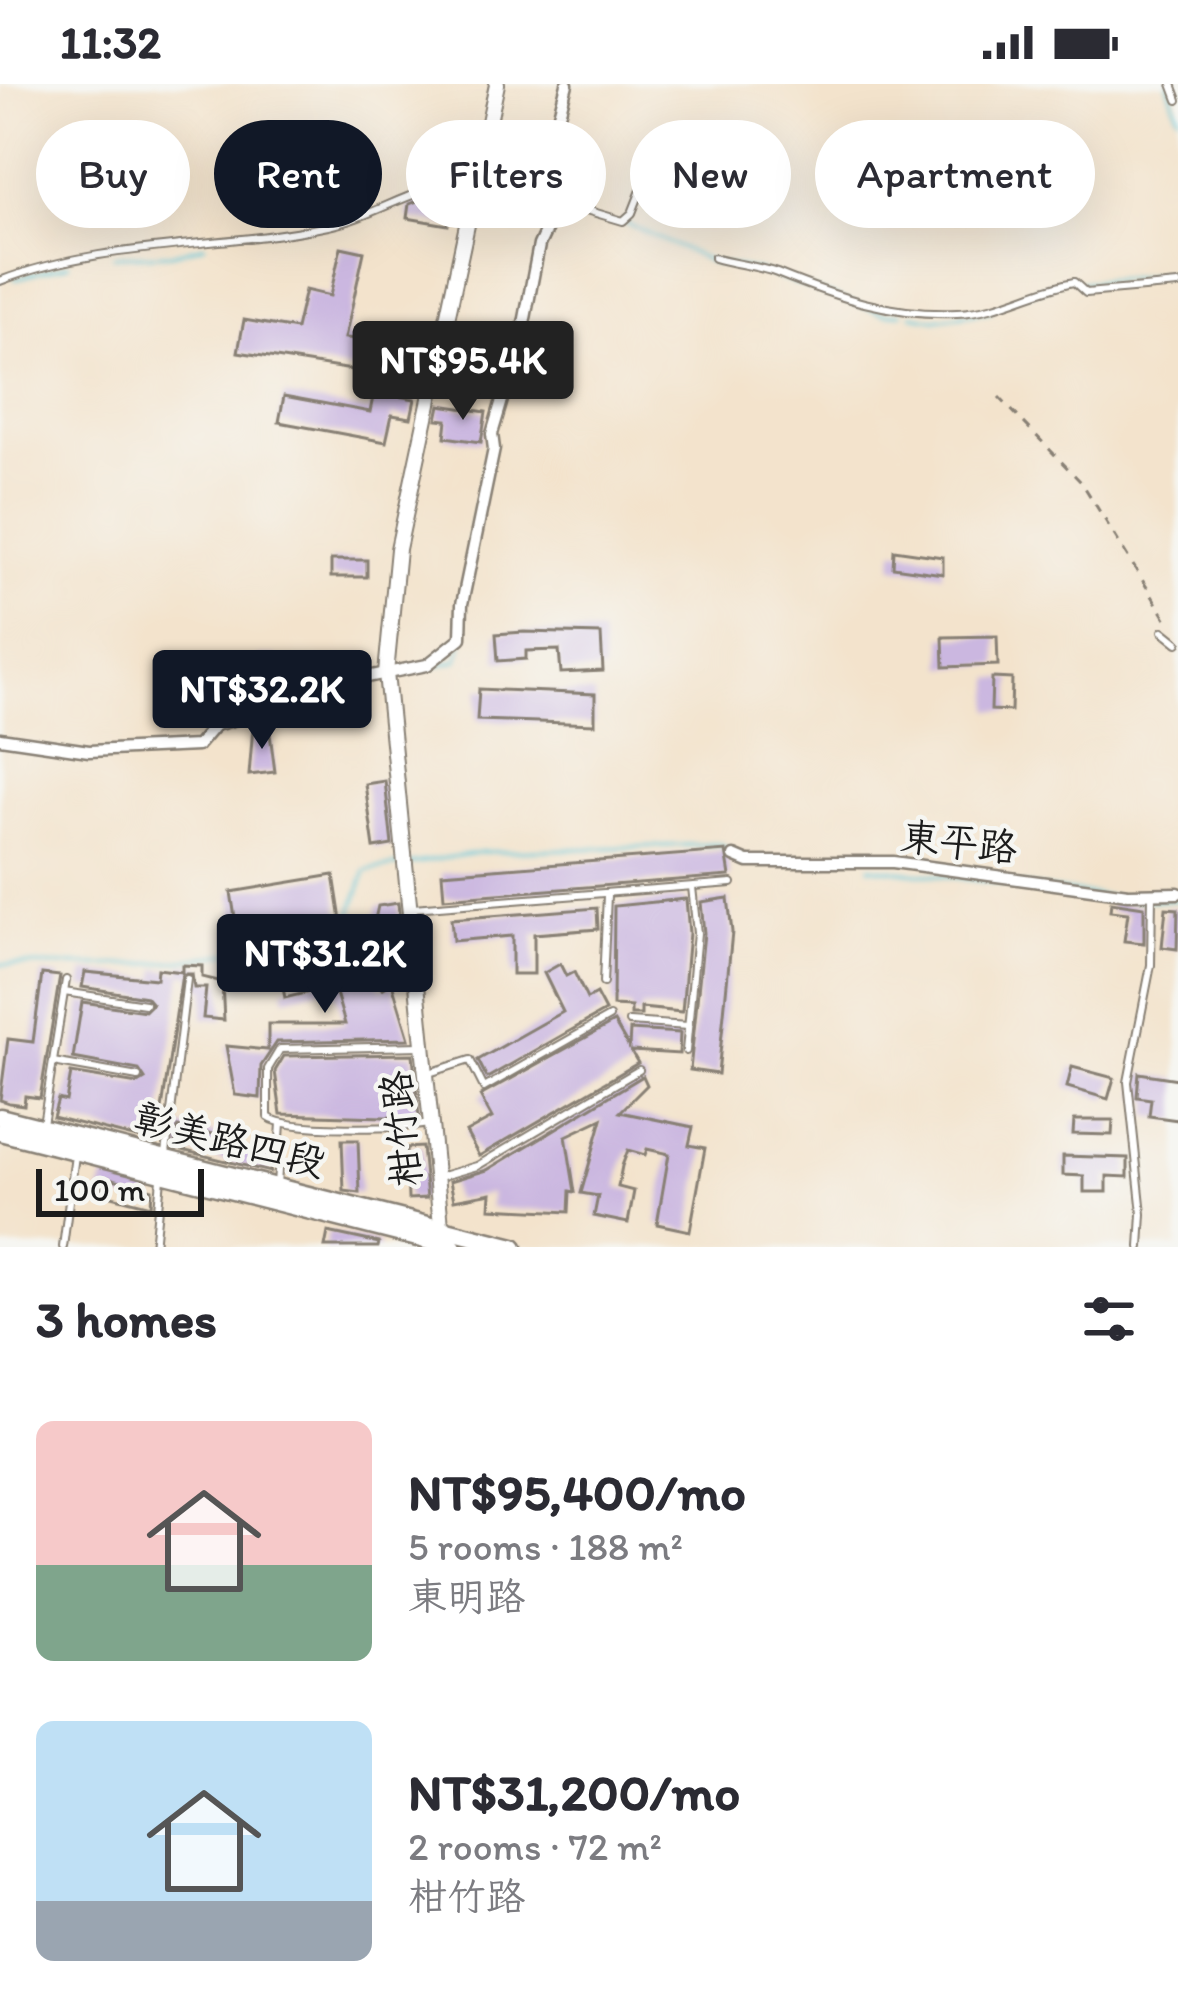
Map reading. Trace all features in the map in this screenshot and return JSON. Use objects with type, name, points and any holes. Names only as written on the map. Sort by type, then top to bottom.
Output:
[{"type":"main road","name":"彰美路四段","points":[[0,1117],[43,1127],[76,1144]]},
{"type":"main road","name":"彰美路四段","points":[[0,1132],[164,1165],[446,1239],[514,1247]]},
{"type":"street","name":"柑竹路","points":[[488,120],[497,84]]},
{"type":"street","points":[[559,120],[567,84]]},
{"type":"street","name":"柑竹路","points":[[446,1239],[386,673],[398,549],[464,228]]},
{"type":"street","points":[[0,738],[89,751],[197,746],[215,725],[428,664],[460,638],[462,604],[494,449],[492,434],[547,228]]},
{"type":"street","name":"東平路","points":[[734,856],[748,862],[893,862],[1152,894],[1178,893]]},
{"type":"lane","points":[[1172,84],[1178,100]]},
{"type":"lane","points":[[0,281],[84,254],[189,249],[224,238],[332,226],[406,197]]},
{"type":"lane","points":[[714,257],[772,271],[874,309],[958,314],[1000,307],[1040,288],[1074,282],[1086,293],[1178,285]]},
{"type":"lane","points":[[1163,631],[1175,640]]},
{"type":"lane","points":[[412,908],[732,883]]},
{"type":"lane","points":[[686,1051],[697,933],[692,887]]},
{"type":"lane","points":[[1140,1247],[1142,1214],[1128,1082],[1151,965],[1152,894]]},
{"type":"lane","points":[[603,983],[607,895]]},
{"type":"lane","points":[[154,1247],[187,979]]},
{"type":"lane","points":[[43,1127],[66,980]]},
{"type":"lane","points":[[64,992],[145,1004]]},
{"type":"lane","points":[[429,1073],[470,1060],[484,1088],[609,1017]]},
{"type":"lane","points":[[629,1022],[688,1025]]},
{"type":"lane","points":[[426,1045],[404,1050],[280,1049],[268,1069],[269,1121],[397,1129],[434,1123]]},
{"type":"lane","points":[[53,1062],[138,1077]]},
{"type":"lane","points":[[439,1177],[477,1166],[639,1070]]},
{"type":"lane","points":[[274,1193],[281,1123]]},
{"type":"lane","points":[[63,1247],[76,1144]]},
{"type":"path","points":[[999,397],[1082,483],[1168,619],[1175,640]]},
{"type":"building","points":[[341,247],[364,252],[345,338],[430,345],[422,381],[238,352],[244,320],[296,329],[305,290],[330,296]]},
{"type":"building","points":[[374,392],[415,399],[411,418],[392,415],[386,442],[279,422],[284,396],[370,412]]},
{"type":"building","points":[[440,405],[486,412],[481,442],[445,437],[447,420],[437,419]]},
{"type":"building","points":[[894,550],[943,557],[943,574],[893,567]]},
{"type":"building","points":[[331,560],[367,560],[367,577],[331,577]]},
{"type":"building","points":[[496,634],[601,634],[603,671],[561,673],[559,650],[526,651],[526,659],[498,661]]},
{"type":"building","points":[[997,636],[998,665],[944,667],[943,637]]},
{"type":"building","points":[[258,657],[276,657],[276,695],[258,695]]},
{"type":"building","points":[[992,678],[1012,679],[1011,711],[991,710]]},
{"type":"building","points":[[479,689],[595,694],[595,724],[477,720]]},
{"type":"building","points":[[269,726],[275,772],[249,775],[253,727]]},
{"type":"building","points":[[385,781],[392,845],[374,848],[365,784]]},
{"type":"building","points":[[726,851],[730,876],[444,898],[442,873]]},
{"type":"building","points":[[334,875],[341,920],[238,937],[231,892]]},
{"type":"building","points":[[728,898],[732,932],[718,1074],[690,1070],[704,933],[701,902]]},
{"type":"building","points":[[686,899],[689,933],[682,1012],[641,1008],[641,1015],[631,1015],[631,1007],[613,1006],[614,906]]},
{"type":"building","points":[[1111,902],[1144,907],[1144,943],[1124,941],[1128,913],[1110,911]]},
{"type":"building","points":[[398,903],[405,974],[394,976],[381,946],[376,947],[373,928],[378,906]]},
{"type":"building","points":[[597,908],[598,929],[534,934],[534,974],[512,974],[512,936],[453,941],[451,919]]},
{"type":"building","points":[[1166,908],[1178,909],[1177,949],[1162,947]]},
{"type":"building","points":[[292,946],[318,952],[318,958],[345,959],[345,970],[365,963],[382,989],[392,983],[409,1039],[277,1042],[261,1066],[260,1098],[235,1095],[226,1046],[268,1050],[268,1024],[345,1024],[336,993],[326,995],[325,988],[285,998],[283,988],[333,976],[285,964]]},
{"type":"building","points":[[273,948],[274,974],[239,983],[232,959]]},
{"type":"building","points":[[560,964],[566,976],[574,972],[587,999],[596,994],[605,1011],[487,1078],[478,1060],[563,1012],[544,973]]},
{"type":"building","points":[[182,965],[202,966],[202,977],[222,982],[224,1020],[203,1018],[206,988],[194,988],[192,974],[182,974],[157,1143],[53,1117],[58,1099],[66,1101],[71,1073],[137,1084],[145,1079],[139,1070],[73,1058],[82,1002],[145,1011],[152,1004],[146,997],[82,987],[85,972],[156,979],[157,969],[182,972]]},
{"type":"building","points":[[42,974],[60,976],[40,1098],[25,1096],[24,1105],[9,1103],[0,1100],[8,1039],[33,1042]]},
{"type":"building","points":[[614,1022],[629,1048],[630,1030],[680,1033],[679,1054],[631,1051],[638,1063],[479,1156],[466,1132],[492,1118],[480,1096]]},
{"type":"building","points":[[413,1054],[419,1118],[281,1114],[275,1071],[284,1056]]},
{"type":"building","points":[[1072,1067],[1114,1078],[1108,1099],[1067,1087]]},
{"type":"building","points":[[1139,1073],[1178,1079],[1178,1120],[1149,1116],[1151,1099],[1137,1097]]},
{"type":"building","points":[[643,1076],[647,1085],[620,1112],[693,1127],[689,1145],[705,1148],[690,1231],[657,1224],[669,1154],[647,1149],[645,1155],[628,1150],[622,1166],[618,1187],[634,1191],[628,1223],[594,1216],[598,1196],[581,1193],[602,1119],[566,1136],[575,1192],[570,1191],[569,1212],[490,1208],[491,1193],[454,1200],[450,1181],[487,1170]]},
{"type":"building","points":[[1074,1120],[1113,1120],[1112,1135],[1073,1134]]},
{"type":"building","points":[[178,1127],[218,1135],[216,1144],[272,1153],[270,1172],[174,1148]]},
{"type":"building","points":[[342,1140],[358,1140],[360,1193],[344,1191]]},
{"type":"building","points":[[422,1147],[427,1198],[408,1199],[406,1148]]},
{"type":"building","points":[[1063,1156],[1128,1158],[1128,1177],[1107,1176],[1107,1192],[1084,1192],[1084,1176],[1063,1175]]},
{"type":"building","points":[[105,1177],[152,1189],[151,1206],[100,1193]]},
{"type":"building","points":[[328,1232],[379,1243],[378,1247],[325,1247]]},
{"type":"waterway","points":[[1168,84],[1178,115]]},
{"type":"waterway","points":[[623,222],[713,263],[758,271],[886,314],[902,313]]},
{"type":"waterway","points":[[113,256],[171,254],[205,245]]},
{"type":"waterway","points":[[15,279],[69,264]]},
{"type":"waterway","points":[[1078,283],[1178,273]]},
{"type":"waterway","points":[[1026,293],[1051,285]]},
{"type":"waterway","points":[[912,315],[935,319],[991,311]]},
{"type":"waterway","points":[[511,352],[520,315]]},
{"type":"waterway","points":[[470,540],[489,443]]},
{"type":"waterway","points":[[433,666],[457,661],[463,644]]},
{"type":"waterway","points":[[410,864],[481,852],[721,844],[731,854]]},
{"type":"waterway","points":[[0,964],[162,963],[336,936],[349,921],[366,871],[401,865]]},
{"type":"waterway","points":[[870,867],[1135,900],[1178,900]]}]
